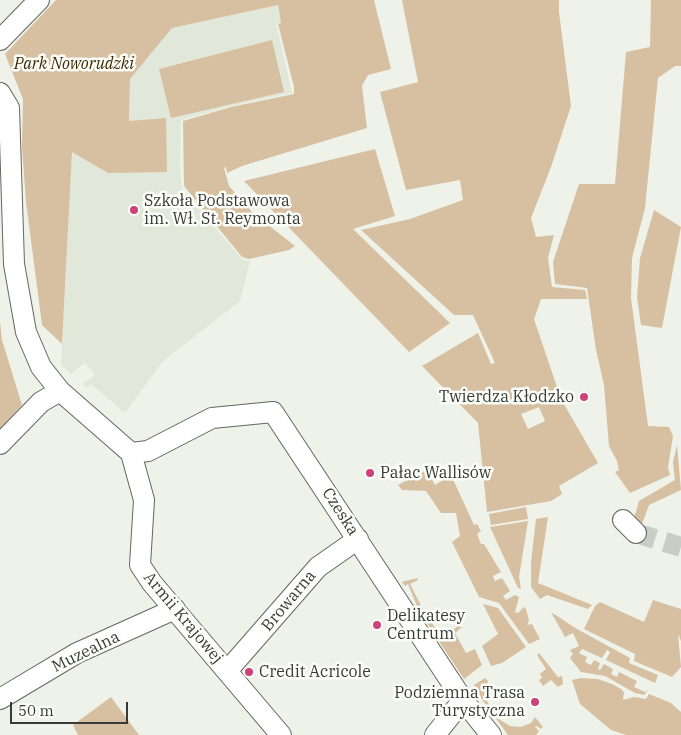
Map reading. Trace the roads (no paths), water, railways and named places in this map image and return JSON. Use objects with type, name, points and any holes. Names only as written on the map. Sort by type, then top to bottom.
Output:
[{"type":"street","points":[[0,40],[39,0]]},
{"type":"street","points":[[0,92],[9,108],[14,264],[26,332],[41,367],[60,391],[131,453]]},
{"type":"street","points":[[0,444],[41,402],[60,391]]},
{"type":"street","name":"Czeska","points":[[131,453],[148,450],[212,418],[273,412],[464,700],[491,735]]},
{"type":"street","name":"Armii Krajowej","points":[[131,453],[144,500],[140,565],[281,735]]},
{"type":"street","name":"Browarna","points":[[228,670],[266,629],[318,567],[358,539]]},
{"type":"street","name":"Muzealna","points":[[6,696],[77,654],[175,609]]},
{"type":"street","points":[[435,735],[464,700]]},
{"type":"tunnel","points":[[636,533],[681,547]]},
{"type":"place","name":"Szkoła Podstawowa im. Wł. St. Reymonta","points":[[134,210]]},
{"type":"place","name":"Twierdza Kłodzko","points":[[584,397]]},
{"type":"place","name":"Pałac Wallisów","points":[[370,473]]},
{"type":"place","name":"Delikatesy Centrum","points":[[377,625]]},
{"type":"place","name":"Credit Acricole","points":[[249,672]]},
{"type":"place","name":"Podziemna Trasa Turystyczna","points":[[535,702]]},
{"type":"park label","name":"Park Noworudzki","points":[[74,64]]}]
